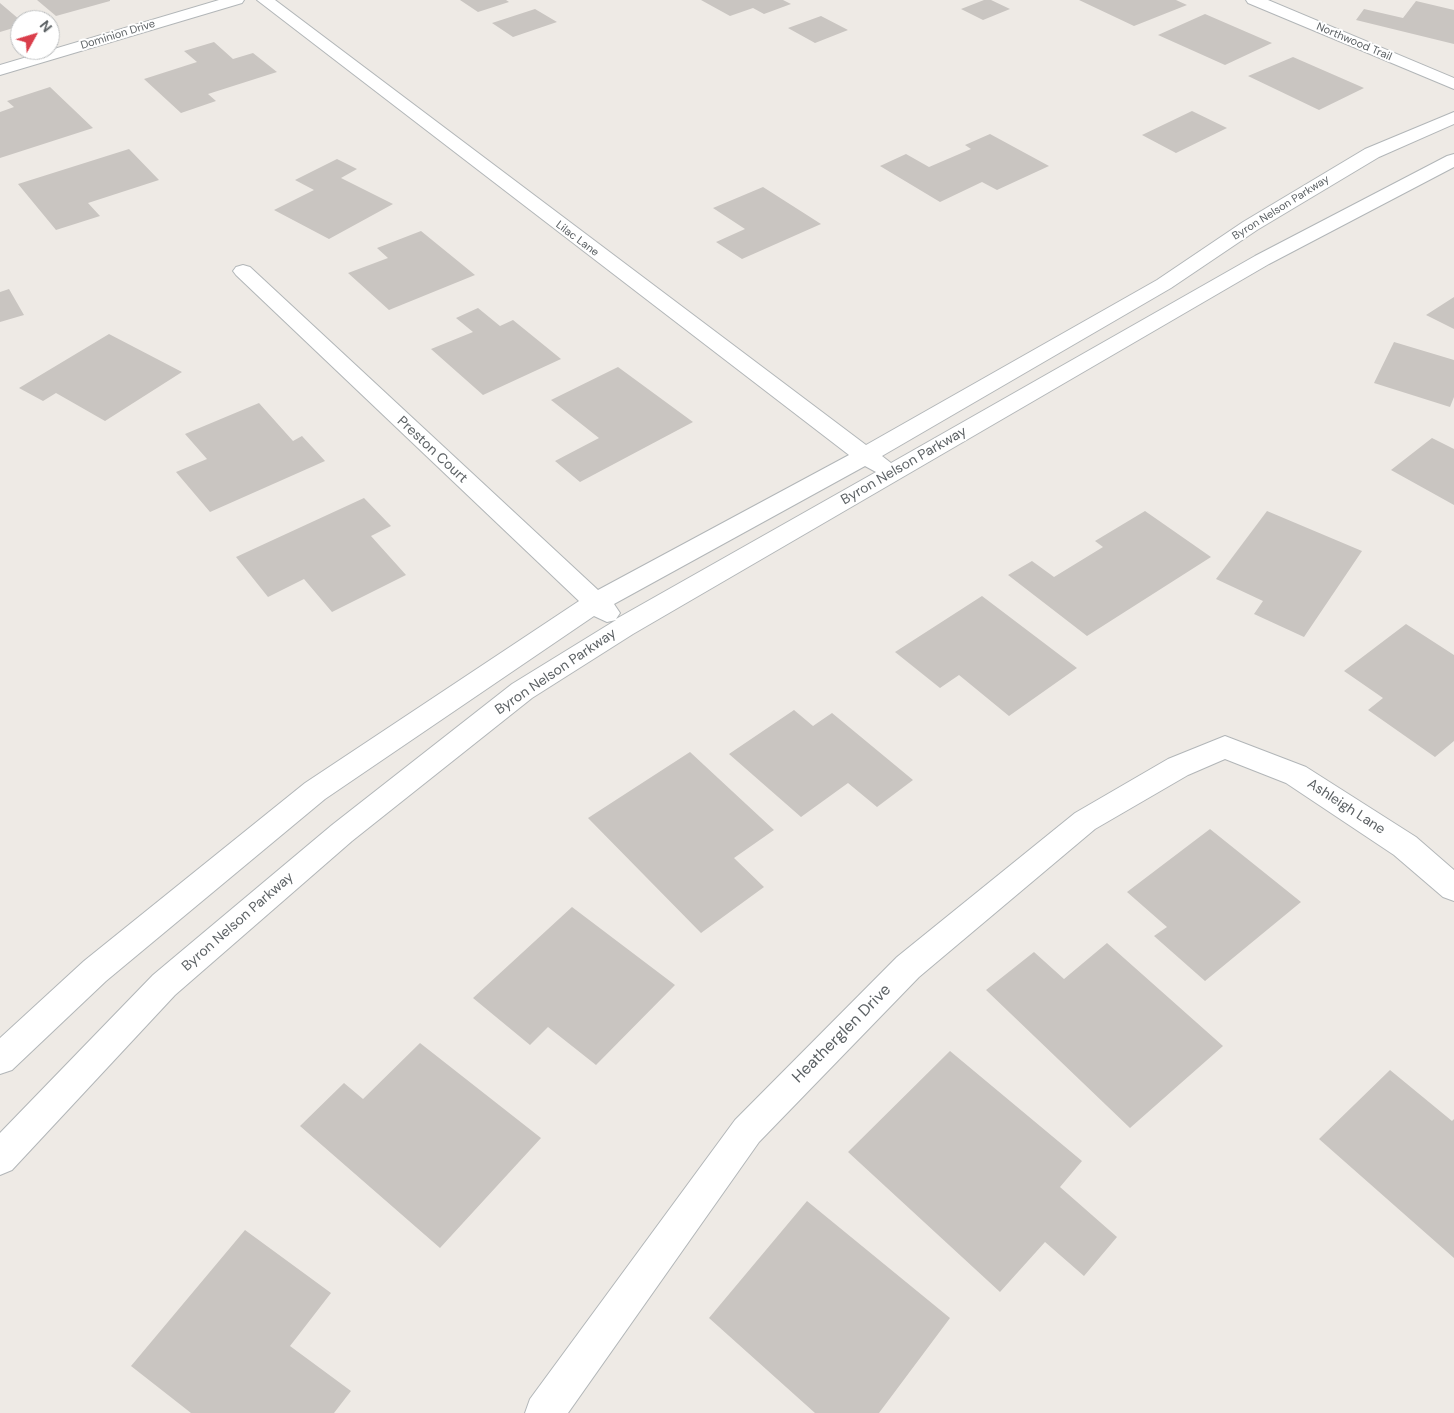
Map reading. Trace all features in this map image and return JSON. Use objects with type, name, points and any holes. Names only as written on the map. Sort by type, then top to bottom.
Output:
[{"type":"street","name":"Dominion Drive","points":[[0,70],[236,0]]},
{"type":"street","name":"Lilac Lane","points":[[265,0],[421,121],[865,456],[893,472]]},
{"type":"street","name":"Northwood Trail","points":[[1254,0],[1454,84]]},
{"type":"street","name":"Byron Nelson Parkway","points":[[0,1059],[95,970],[315,791],[594,603],[865,456],[1164,284],[1266,216],[1372,153],[1454,117]]},
{"type":"street","name":"Byron Nelson Parkway","points":[[0,1158],[164,985],[342,833],[522,692],[624,627],[1262,260],[1454,160]]},
{"type":"street","name":"Preston Court","points":[[243,271],[594,603],[624,627]]},
{"type":"street","points":[[1115,312],[1143,328]]},
{"type":"street","name":"Ashleigh Lane","points":[[1225,747],[1296,775],[1405,846],[1454,888]]},
{"type":"street","name":"Heatherglen Drive","points":[[544,1413],[747,1130],[908,967],[1085,821],[1178,767],[1225,747]]},
{"type":"building","points":[[37,0],[110,0],[60,15],[60,10],[49,10]]},
{"type":"building","points":[[460,0],[506,0],[509,2],[478,12]]},
{"type":"building","points":[[701,0],[783,0],[791,4],[764,14],[753,8],[730,16]]},
{"type":"building","points":[[984,0],[991,0],[1010,9],[983,20],[961,9]]},
{"type":"building","points":[[1079,0],[1176,0],[1187,5],[1134,26]]},
{"type":"building","points":[[1416,1],[1454,10],[1454,44],[1356,20],[1364,9],[1403,18]]},
{"type":"building","points":[[0,3],[10,12],[10,29],[0,32]]},
{"type":"building","points":[[535,9],[557,22],[513,37],[492,23]]},
{"type":"building","points":[[1205,14],[1272,43],[1225,65],[1158,35]]},
{"type":"building","points":[[821,16],[848,30],[815,43],[788,28]]},
{"type":"building","points":[[214,42],[233,59],[253,53],[277,72],[208,94],[216,101],[181,113],[144,79],[197,62],[184,51]]},
{"type":"building","points":[[1293,57],[1364,88],[1319,110],[1248,76]]},
{"type":"building","points":[[50,87],[93,128],[0,158],[0,112],[14,107],[7,101]]},
{"type":"building","points":[[1192,111],[1227,128],[1176,153],[1142,135]]},
{"type":"building","points":[[990,134],[1049,166],[997,190],[982,182],[940,202],[880,166],[906,154],[929,167],[971,149],[965,145]]},
{"type":"building","points":[[129,149],[159,180],[88,203],[100,216],[56,230],[18,184]]},
{"type":"building","points":[[337,159],[357,169],[341,178],[393,204],[329,239],[274,210],[314,190],[295,180]]},
{"type":"building","points":[[763,187],[821,224],[742,259],[716,242],[745,229],[713,208]]},
{"type":"building","points":[[421,231],[475,275],[389,310],[348,273],[388,258],[377,248]]},
{"type":"building","points":[[9,289],[24,315],[0,322],[0,292]]},
{"type":"building","points":[[1454,297],[1454,329],[1426,315]]},
{"type":"building","points":[[478,308],[500,326],[513,320],[561,359],[483,395],[431,349],[473,332],[456,318]]},
{"type":"building","points":[[109,334],[182,372],[105,421],[56,393],[43,401],[19,388]]},
{"type":"building","points":[[1394,342],[1454,360],[1454,397],[1450,407],[1374,383]]},
{"type":"building","points":[[618,367],[693,422],[580,482],[555,461],[599,438],[551,400]]},
{"type":"building","points":[[259,403],[293,441],[302,436],[325,461],[210,512],[176,472],[207,459],[185,434]]},
{"type":"building","points":[[1432,438],[1454,449],[1454,505],[1391,470]]},
{"type":"building","points":[[364,498],[391,526],[371,536],[406,575],[332,612],[304,579],[268,597],[236,557]]},
{"type":"building","points":[[1145,511],[1211,557],[1087,636],[1008,575],[1032,561],[1054,577],[1103,547],[1095,541]]},
{"type":"building","points":[[1267,511],[1362,551],[1304,637],[1254,614],[1263,601],[1216,579]]},
{"type":"building","points":[[982,596],[1077,668],[1009,716],[959,675],[940,688],[895,652]]},
{"type":"building","points":[[1406,624],[1454,655],[1454,741],[1435,757],[1368,710],[1383,698],[1344,671]]},
{"type":"building","points":[[794,710],[813,726],[832,713],[913,780],[877,807],[848,783],[801,817],[729,754]]},
{"type":"building","points":[[690,752],[774,830],[734,858],[764,887],[701,933],[588,818]]},
{"type":"building","points":[[1210,829],[1301,902],[1205,981],[1154,936],[1167,927],[1127,892]]},
{"type":"building","points":[[572,907],[675,985],[596,1065],[548,1027],[530,1045],[473,998]]},
{"type":"building","points":[[1107,943],[1223,1046],[1130,1128],[986,990],[1034,952],[1064,979]]},
{"type":"building","points":[[420,1043],[541,1138],[440,1248],[300,1126],[344,1083],[363,1099]]},
{"type":"building","points":[[950,1051],[1082,1161],[1060,1187],[1117,1237],[1084,1276],[1045,1242],[1000,1292],[848,1152]]},
{"type":"building","points":[[1390,1070],[1452,1121],[1454,1119],[1454,1258],[1319,1139]]},
{"type":"building","points":[[807,1201],[950,1318],[879,1413],[815,1413],[709,1318]]},
{"type":"building","points":[[245,1230],[331,1293],[290,1346],[351,1391],[334,1413],[191,1413],[131,1366]]}]
